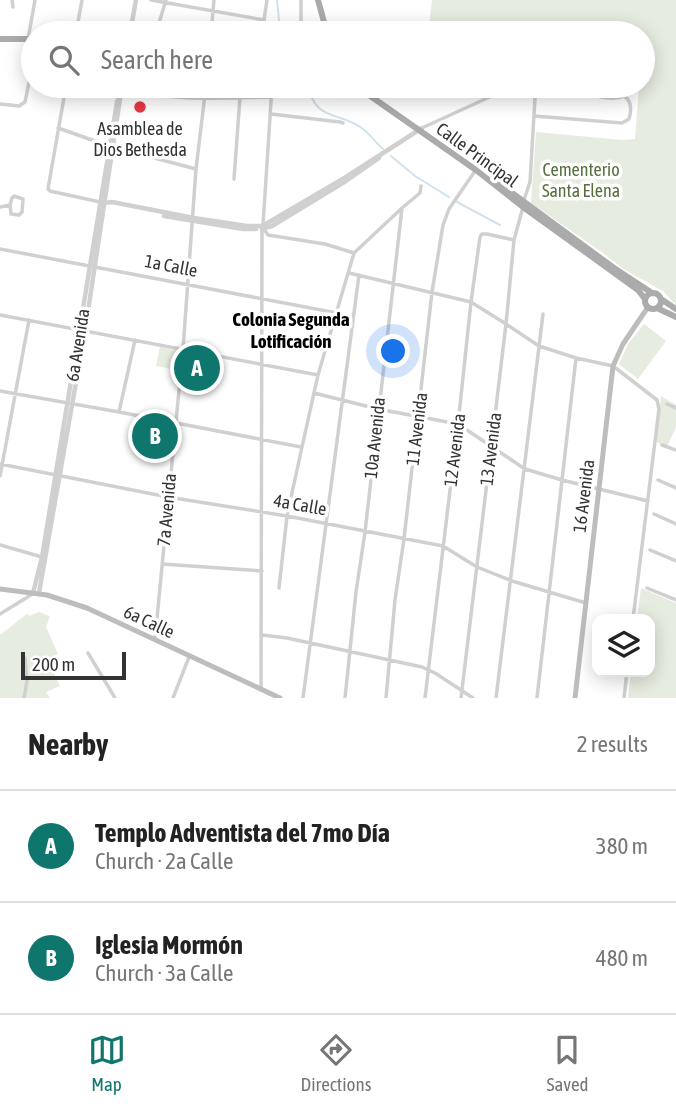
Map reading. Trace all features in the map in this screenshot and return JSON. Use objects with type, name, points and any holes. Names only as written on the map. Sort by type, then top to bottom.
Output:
[{"type":"main road","points":[[318,0],[324,21]]},
{"type":"main road","points":[[0,39],[21,39]]},
{"type":"main road","name":"Calle Principal","points":[[374,98],[523,204],[638,290],[645,299]]},
{"type":"main road","name":"Calle Principal","points":[[379,98],[523,204],[652,293]]},
{"type":"main road","points":[[676,309],[658,294],[652,293],[645,299],[649,307],[657,307],[676,317]]},
{"type":"main road","points":[[657,307],[661,299]]},
{"type":"main road","name":"16 Avenida","points":[[575,698],[613,366],[623,344],[649,307]]},
{"type":"main road","name":"6a Calle","points":[[0,589],[56,597],[87,608],[280,698]]},
{"type":"street","points":[[12,0],[13,7]]},
{"type":"street","points":[[32,21],[35,0]]},
{"type":"street","points":[[78,21],[82,0]]},
{"type":"street","points":[[133,21],[136,0]]},
{"type":"street","points":[[151,0],[264,20],[267,0]]},
{"type":"street","points":[[212,21],[214,0]]},
{"type":"street","points":[[301,0],[301,21]]},
{"type":"street","points":[[159,21],[165,2]]},
{"type":"street","points":[[0,104],[19,106],[26,98]]},
{"type":"street","points":[[64,98],[48,189],[50,191],[194,220],[263,227],[272,226],[346,181],[420,129],[487,98]]},
{"type":"street","name":"6a Avenida","points":[[36,593],[71,404],[120,98]]},
{"type":"street","points":[[185,98],[222,98]]},
{"type":"street","points":[[234,179],[240,98]]},
{"type":"street","points":[[261,690],[261,298],[272,98]]},
{"type":"street","name":"13 Avenida","points":[[461,698],[514,240],[530,182],[534,98]]},
{"type":"street","points":[[534,116],[622,124],[631,114],[631,103],[626,98]]},
{"type":"street","name":"7a Avenida","points":[[154,641],[183,349],[196,169],[205,99]]},
{"type":"street","points":[[271,114],[343,124]]},
{"type":"street","points":[[58,128],[111,147],[196,169]]},
{"type":"street","name":"11 Avenida","points":[[386,698],[432,292],[443,225],[449,209],[476,170]]},
{"type":"street","points":[[279,588],[288,516],[318,374],[354,253],[420,193],[421,186]]},
{"type":"street","points":[[14,196],[23,199],[22,212],[19,215],[11,214],[10,205],[14,196]]},
{"type":"street","points":[[0,207],[10,205]]},
{"type":"street","name":"10a Avenida","points":[[345,698],[402,208]]},
{"type":"street","points":[[263,227],[268,235],[325,244],[354,253]]},
{"type":"street","name":"12 Avenida","points":[[425,698],[480,237],[487,234],[514,240]]},
{"type":"street","name":"1a Calle","points":[[0,249],[337,313]]},
{"type":"street","points":[[349,273],[471,302],[539,346],[613,366],[657,400],[659,409],[634,614]]},
{"type":"street","points":[[303,698],[359,275]]},
{"type":"street","points":[[496,698],[543,314]]},
{"type":"street","points":[[0,315],[318,374]]},
{"type":"street","points":[[0,476],[29,320]]},
{"type":"street","points":[[119,412],[135,340]]},
{"type":"street","points":[[537,698],[576,358]]},
{"type":"street","points":[[0,391],[302,447]]},
{"type":"street","points":[[314,393],[378,409],[458,424],[525,469],[648,501]]},
{"type":"street","points":[[667,404],[676,408]]},
{"type":"street","points":[[662,444],[676,450]]},
{"type":"street","name":"4a Calle","points":[[1,464],[443,546],[477,567],[512,581],[586,603]]},
{"type":"street","points":[[658,480],[676,488]]},
{"type":"street","points":[[654,514],[676,524]]},
{"type":"street","points":[[0,545],[44,558]]},
{"type":"street","points":[[650,550],[676,561]]},
{"type":"street","points":[[162,564],[262,571]]},
{"type":"street","points":[[647,588],[676,600]]},
{"type":"street","points":[[0,614],[36,593]]},
{"type":"street","points":[[262,635],[422,667],[473,698]]},
{"type":"street","points":[[88,653],[116,698]]},
{"type":"street","points":[[173,698],[189,657]]},
{"type":"street","points":[[24,698],[27,681],[25,658]]},
{"type":"street","points":[[624,698],[626,677]]},
{"type":"green space","name":"Cementerio Santa Elena","points":[[432,0],[676,0],[676,305],[663,291],[625,270],[531,203],[536,132],[635,139],[638,98],[655,98],[655,21],[429,21]]},
{"type":"green space","points":[[644,324],[666,341],[638,379],[619,364],[628,344]]},
{"type":"green space","points":[[160,347],[179,351],[178,370],[156,366]]},
{"type":"green space","points":[[661,396],[676,405],[676,427],[667,447],[656,442]]},
{"type":"green space","points":[[641,588],[676,603],[676,698],[628,698],[630,677],[655,677],[655,614],[638,614]]},
{"type":"green space","points":[[39,612],[50,616],[46,627],[58,654],[47,659],[60,686],[46,692],[50,698],[0,698],[0,635],[28,613],[29,616]]},
{"type":"waterway","points":[[277,0],[279,21]]},
{"type":"waterway","points":[[312,98],[323,111],[366,131],[383,149]]},
{"type":"waterway","points":[[391,156],[415,176],[449,197]]},
{"type":"waterway","points":[[457,202],[500,225]]},
{"type":"place","name":"Asamblea de Dios Bethesda","points":[[140,107]]},
{"type":"place","name":"Templo Adventista del 7mo Día","points":[[197,368]]},
{"type":"place","name":"Iglesia Mormón","points":[[155,436]]},
{"type":"district","name":"Colonia Segunda Lotificación","points":[[291,330]]}]
